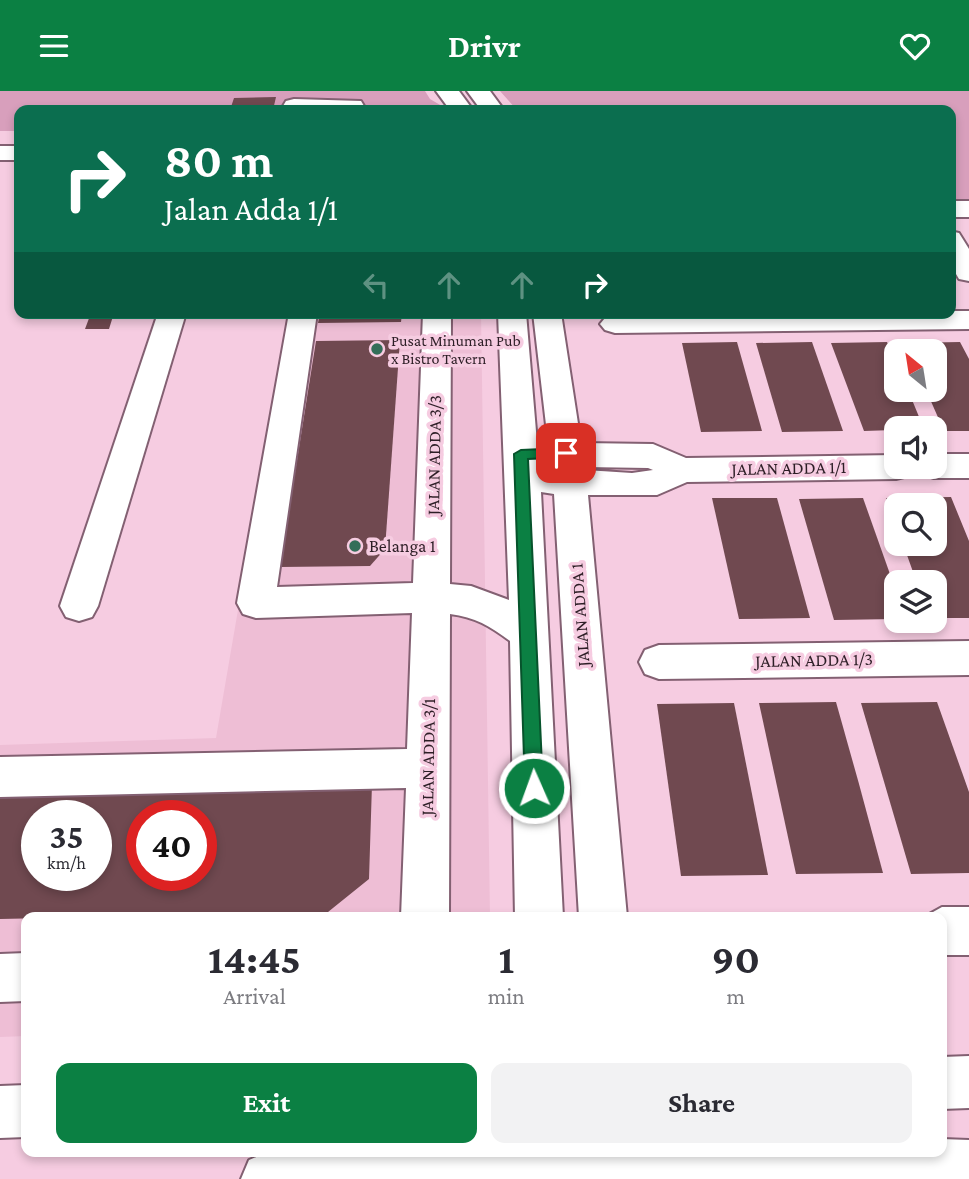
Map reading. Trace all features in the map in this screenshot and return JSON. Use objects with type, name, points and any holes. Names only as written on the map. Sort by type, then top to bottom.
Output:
[{"type":"street","points":[[447,91],[458,105]]},
{"type":"street","points":[[478,91],[489,105]]},
{"type":"street","points":[[956,250],[969,273]]},
{"type":"street","points":[[79,606],[170,319]]},
{"type":"street","points":[[302,319],[256,603],[431,597],[471,601],[503,614],[528,634]]},
{"type":"street","name":"JALAN ADDA 3/3","points":[[431,597],[437,319]]},
{"type":"street","points":[[512,319],[522,467],[539,912]]},
{"type":"street","name":"JALAN ADDA 1","points":[[548,319],[568,468],[603,912]]},
{"type":"street","points":[[615,324],[969,320]]},
{"type":"street","points":[[947,466],[969,466]]},
{"type":"street","name":"JALAN ADDA 1/1","points":[[522,467],[568,468],[632,485],[657,483],[682,470],[884,467]]},
{"type":"street","name":"JALAN ADDA 3/1","points":[[425,912],[431,597]]},
{"type":"street","name":"JALAN ADDA 1/3","points":[[659,663],[969,658]]},
{"type":"street","points":[[0,777],[428,768]]},
{"type":"street","points":[[947,931],[969,931]]},
{"type":"street","points":[[0,978],[21,977]]},
{"type":"street","points":[[947,1083],[969,1082]]},
{"type":"street","points":[[0,1112],[21,1111]]},
{"type":"street","points":[[268,1179],[547,1159],[624,1158],[969,1167]]},
{"type":"shaded area","points":[[0,91],[425,91],[430,99],[440,105],[14,105],[14,131],[0,131]]},
{"type":"shaded area","points":[[500,91],[969,91],[969,200],[956,201],[956,105],[513,105]]},
{"type":"shaded area","points":[[288,319],[481,319],[490,912],[21,912],[21,1036],[0,1037],[0,745],[216,738]]},
{"type":"building","points":[[276,97],[274,105],[232,105],[234,98]]},
{"type":"building","points":[[89,319],[112,319],[109,329],[85,329]]},
{"type":"building","points":[[319,319],[401,319],[401,322],[318,323]]},
{"type":"building","points":[[400,340],[385,549],[370,566],[280,567],[316,341]]},
{"type":"building","points":[[737,342],[762,431],[701,432],[682,343]]},
{"type":"building","points":[[812,342],[843,431],[782,432],[756,343]]},
{"type":"building","points":[[884,342],[884,403],[913,403],[919,416],[884,416],[884,430],[864,431],[831,343]]},
{"type":"building","points":[[947,342],[960,342],[969,359],[969,431],[947,431],[947,416],[937,416],[932,403],[947,403]]},
{"type":"building","points":[[947,497],[951,497],[969,541],[969,618],[947,618],[947,570],[912,570],[907,556],[947,556]]},
{"type":"building","points":[[712,498],[777,498],[810,618],[739,619]]},
{"type":"building","points":[[863,498],[889,570],[884,570],[884,619],[834,620],[799,499]]},
{"type":"building","points":[[836,702],[883,873],[796,874],[759,703]]},
{"type":"building","points":[[937,702],[969,792],[969,873],[911,874],[861,703]]},
{"type":"building","points":[[734,703],[768,875],[681,876],[657,704]]},
{"type":"building","points":[[372,784],[369,879],[328,912],[21,912],[21,919],[0,919],[0,792]]},
{"type":"place","name":"Pusat Minuman Pub x Bistro Tavern","points":[[377,349]]},
{"type":"place","name":"Belanga 1","points":[[355,546]]},
{"type":"route","points":[[534,788],[521,454],[566,453]]}]
